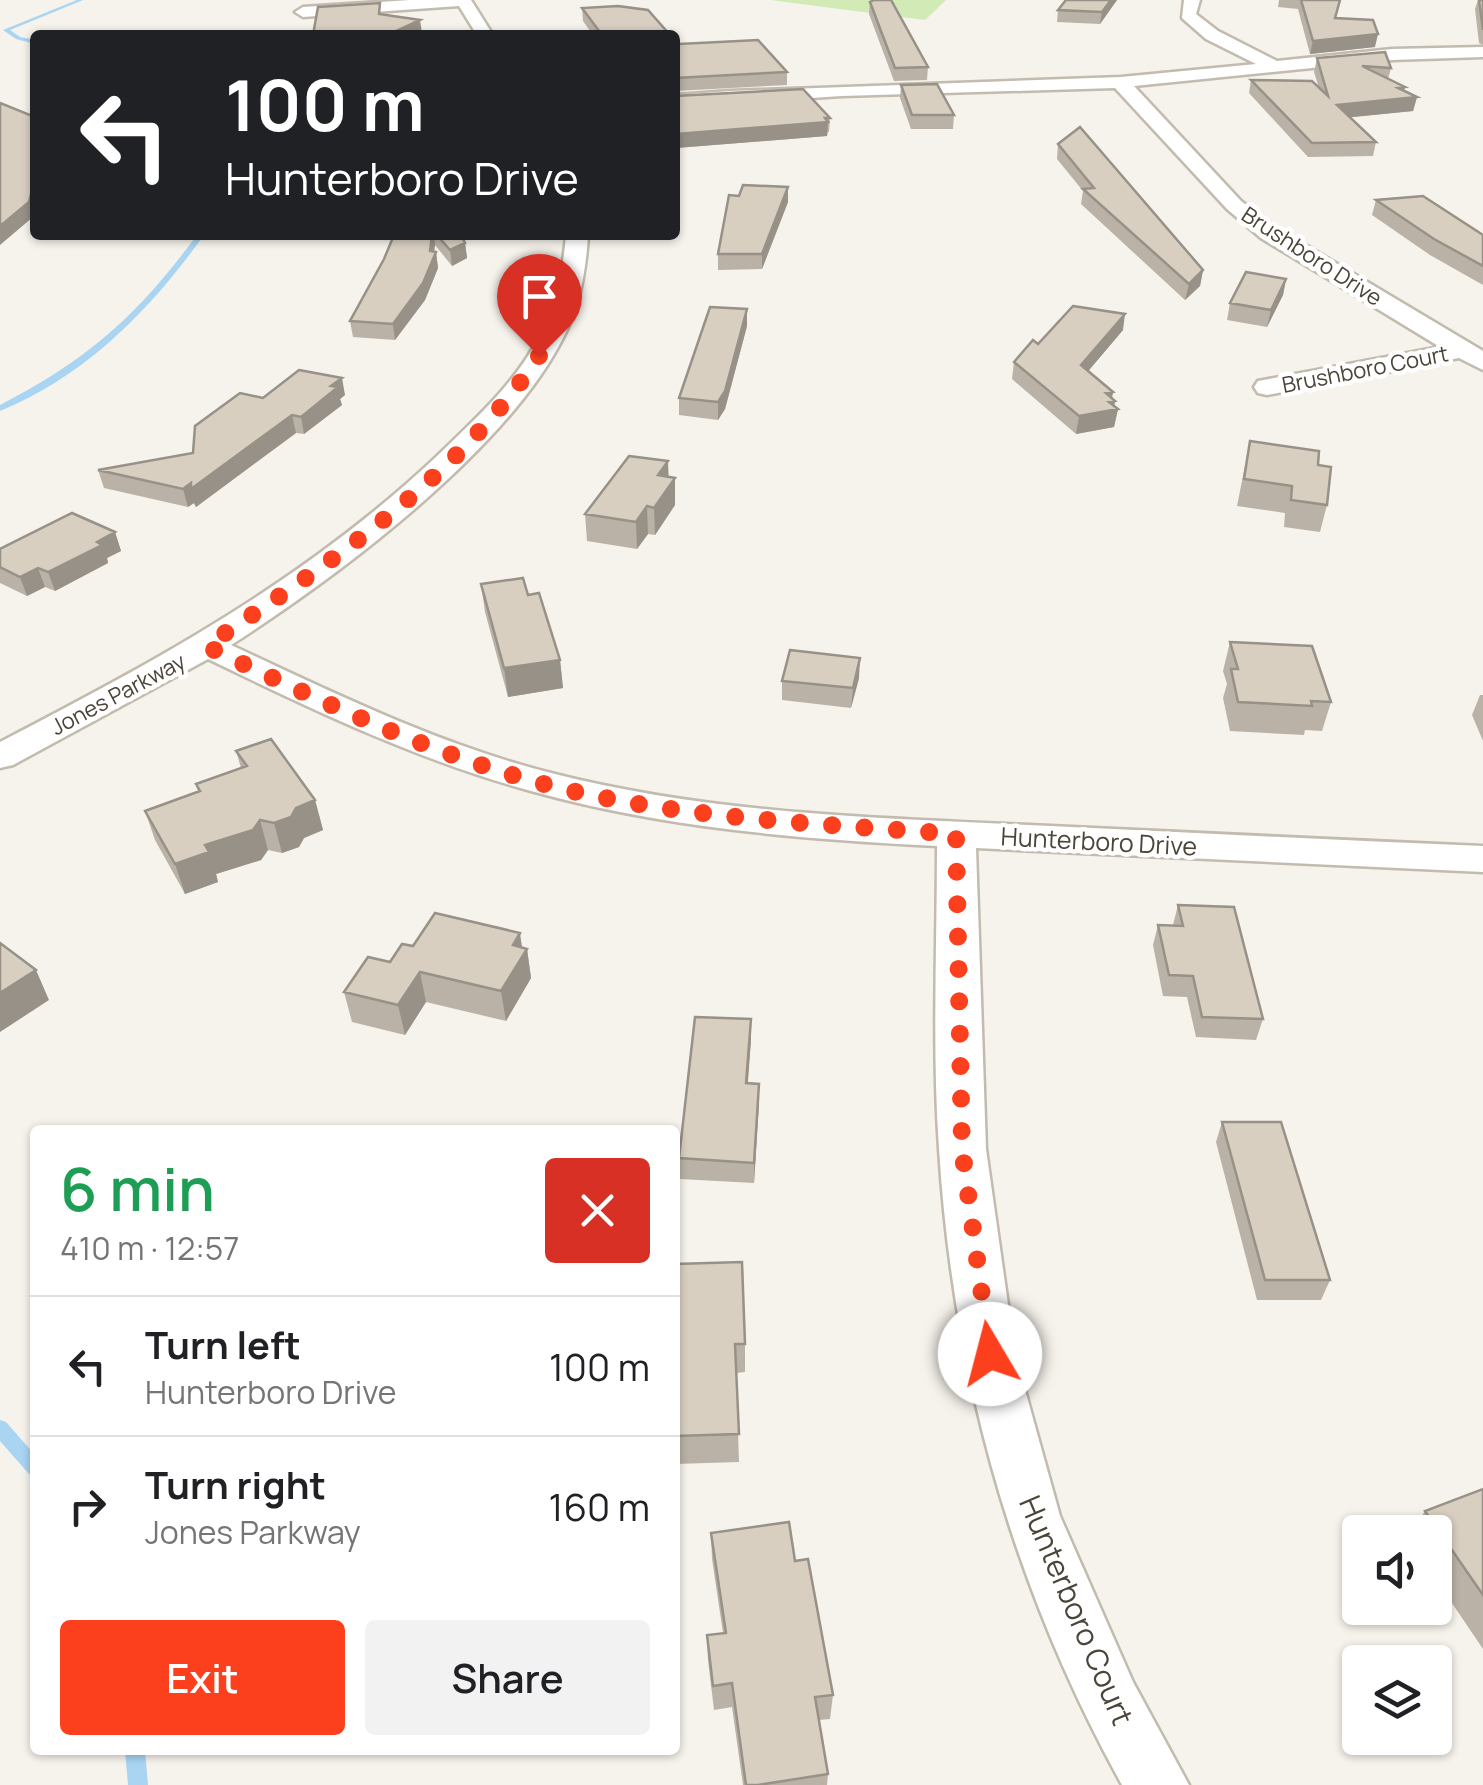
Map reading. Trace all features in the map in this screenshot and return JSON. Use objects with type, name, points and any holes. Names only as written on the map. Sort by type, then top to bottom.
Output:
[{"type":"street","points":[[303,12],[464,0],[482,30]]},
{"type":"street","points":[[1192,0],[1188,15],[1198,27],[1277,68]]},
{"type":"street","points":[[680,101],[831,88],[1120,82],[1413,53],[1483,52]]},
{"type":"street","name":"Brushboro Drive","points":[[1120,82],[1240,211],[1269,233],[1473,356]]},
{"type":"street","name":"Jones Parkway","points":[[0,757],[206,646],[330,564],[416,493],[482,427],[522,381],[551,338],[567,299],[576,240]]},
{"type":"street","name":"Brushboro Court","points":[[1267,387],[1473,356]]},
{"type":"street","name":"Hunterboro Drive","points":[[206,646],[326,704],[452,756],[593,796],[729,817],[956,834],[1483,859]]},
{"type":"street","name":"Hunterboro Court","points":[[956,834],[962,1149],[990,1354],[1032,1518],[1112,1704],[1157,1785]]},
{"type":"green space","points":[[770,0],[946,0],[925,20]]},
{"type":"building","points":[[891,0],[928,67],[895,68],[870,2]]},
{"type":"building","points":[[1066,0],[1111,0],[1102,12],[1058,10]]},
{"type":"building","points":[[1301,0],[1340,0],[1335,18],[1373,20],[1378,34],[1313,41]]},
{"type":"building","points":[[380,3],[379,14],[420,20],[399,30],[314,30],[318,7]]},
{"type":"building","points":[[618,6],[648,10],[666,30],[598,30],[582,8]]},
{"type":"building","points":[[758,40],[787,72],[680,78],[680,44]]},
{"type":"building","points":[[1385,52],[1391,68],[1362,66],[1417,97],[1337,105],[1376,142],[1312,143],[1251,80],[1312,81],[1328,96],[1317,58]]},
{"type":"building","points":[[937,84],[954,115],[912,115],[901,85]]},
{"type":"building","points":[[803,89],[830,118],[825,118],[828,122],[680,134],[680,96]]},
{"type":"building","points":[[0,103],[30,115],[30,198],[0,226]]},
{"type":"building","points":[[1080,127],[1203,270],[1189,284],[1083,189],[1094,188],[1058,144]]},
{"type":"building","points":[[743,185],[788,187],[762,254],[718,254],[729,195],[739,196]]},
{"type":"building","points":[[1423,196],[1483,235],[1483,266],[1376,200]]},
{"type":"building","points":[[392,240],[431,240],[430,251],[436,252],[423,283],[393,324],[350,321]]},
{"type":"building","points":[[441,240],[464,240],[465,243],[450,250]]},
{"type":"building","points":[[1246,272],[1286,279],[1271,310],[1230,303]]},
{"type":"building","points":[[1073,306],[1125,314],[1081,365],[1113,392],[1106,393],[1118,409],[1079,416],[1014,362],[1033,340],[1038,344]]},
{"type":"building","points":[[710,307],[747,309],[725,391],[718,402],[679,398]]},
{"type":"building","points":[[299,370],[342,378],[331,386],[338,387],[301,417],[292,415],[191,489],[191,483],[183,489],[98,470],[193,453],[195,426],[240,393],[263,398]]},
{"type":"building","points":[[1250,441],[1319,451],[1318,465],[1331,467],[1327,505],[1291,500],[1292,486],[1244,479]]},
{"type":"building","points":[[629,456],[668,461],[658,475],[675,478],[654,508],[647,506],[636,522],[585,514]]},
{"type":"building","points":[[72,513],[115,532],[97,542],[102,545],[48,572],[38,568],[20,577],[0,567],[0,549]]},
{"type":"building","points":[[523,578],[528,595],[539,593],[560,660],[504,668],[481,584]]},
{"type":"building","points":[[1230,642],[1312,646],[1331,702],[1311,701],[1312,706],[1238,702],[1231,669],[1238,669]]},
{"type":"building","points":[[790,650],[860,658],[853,688],[782,681]]},
{"type":"building","points":[[271,739],[315,800],[296,808],[291,817],[274,823],[260,820],[253,830],[205,845],[209,852],[175,864],[145,811],[200,791],[196,784],[247,766],[236,751]]},
{"type":"building","points":[[1178,905],[1234,907],[1263,1019],[1202,1017],[1193,976],[1169,975],[1158,925],[1183,926]]},
{"type":"building","points":[[435,913],[520,933],[513,945],[527,949],[501,991],[420,972],[398,1005],[344,992],[368,957],[390,962],[402,944],[413,946]]},
{"type":"building","points":[[0,943],[36,970],[0,993]]},
{"type":"building","points":[[695,1017],[751,1019],[746,1083],[759,1084],[754,1163],[680,1158]]},
{"type":"building","points":[[1222,1122],[1281,1122],[1330,1280],[1265,1280]]},
{"type":"building","points":[[742,1262],[745,1344],[735,1344],[739,1434],[680,1436],[680,1264]]},
{"type":"building","points":[[1483,1489],[1483,1595],[1452,1550],[1452,1515],[1428,1515],[1425,1511]]},
{"type":"building","points":[[789,1522],[795,1561],[808,1559],[833,1695],[815,1697],[828,1774],[746,1785],[732,1683],[713,1686],[707,1635],[726,1633],[711,1533]]},
{"type":"waterway","points":[[30,41],[6,30],[81,0]]},
{"type":"waterway","points":[[0,408],[62,374],[113,336],[158,290],[197,240]]},
{"type":"waterway","points":[[0,1428],[30,1462]]},
{"type":"waterway","points":[[135,1755],[138,1785]]},
{"type":"route","points":[[539,356],[482,427],[416,493],[330,564],[206,646],[326,704],[452,756],[593,796],[729,817],[956,834],[962,1149],[990,1354]]}]
